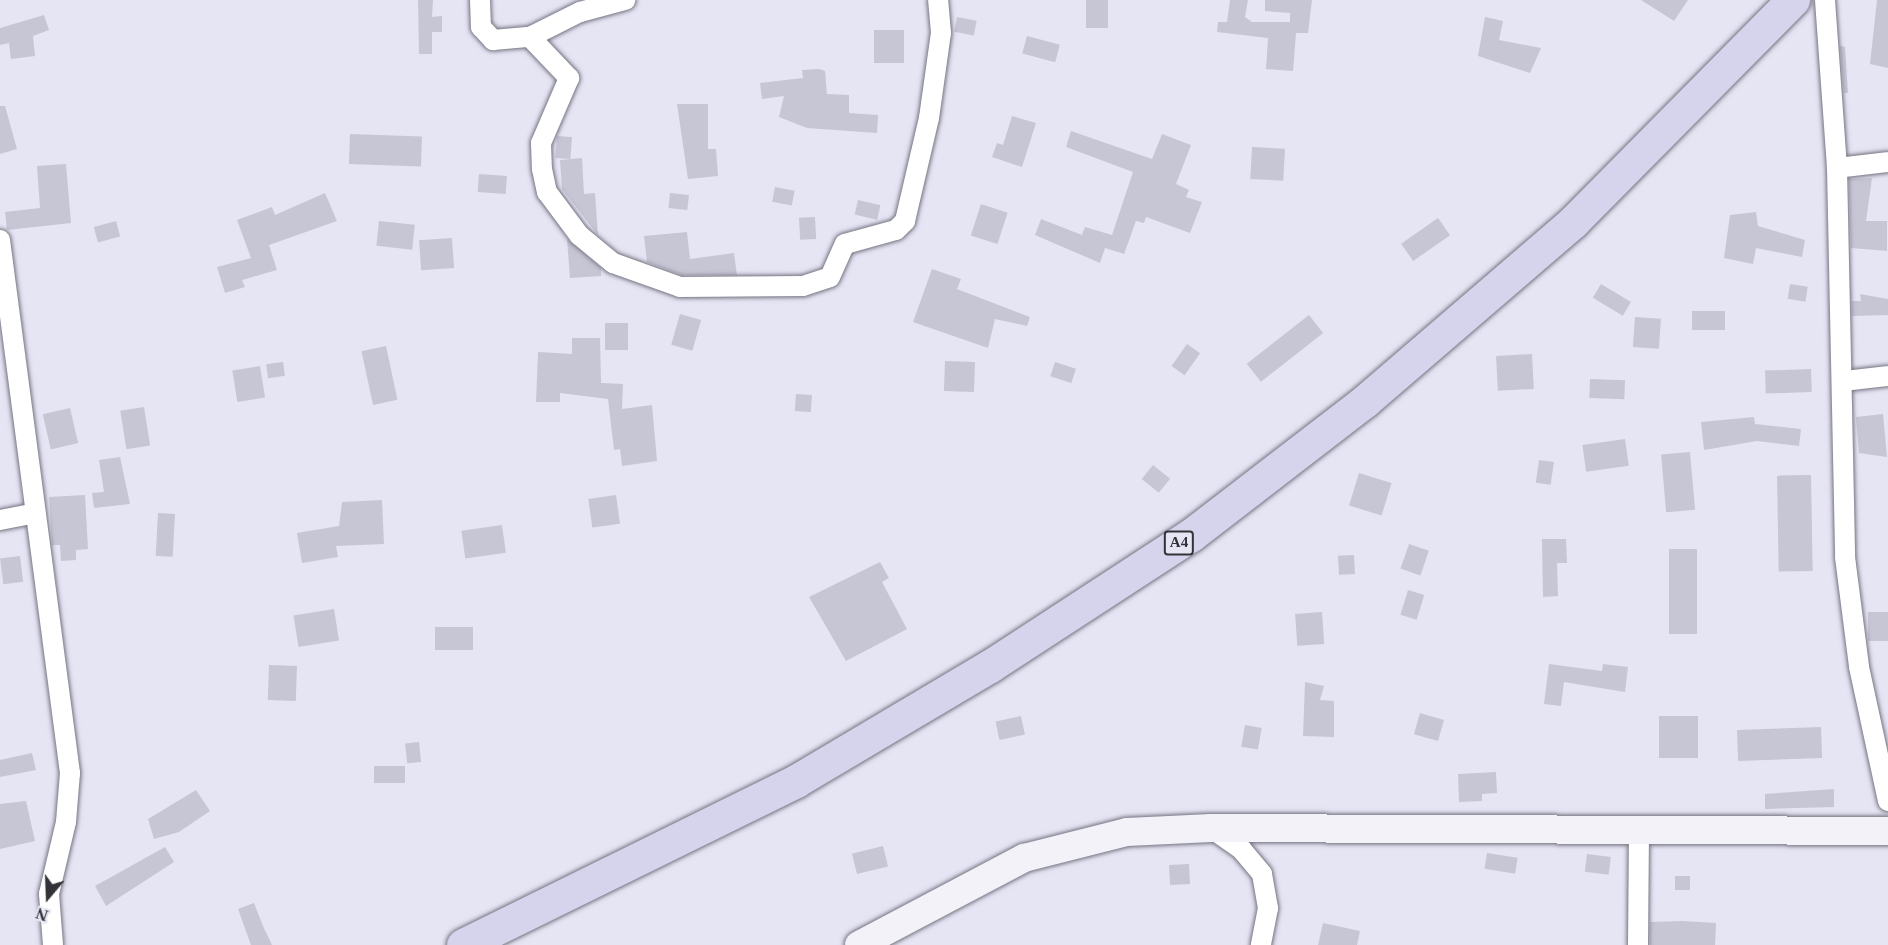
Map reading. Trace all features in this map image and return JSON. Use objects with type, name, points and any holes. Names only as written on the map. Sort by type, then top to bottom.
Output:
[{"type":"highway","name":"A4","points":[[463,945],[795,781],[990,666],[1191,535],[1365,401],[1573,222],[1793,0]]},
{"type":"main road","points":[[859,945],[1024,858],[1127,832],[1211,828],[1888,831]]},
{"type":"street","points":[[480,0],[485,35],[493,40],[530,37],[580,12],[625,0]]},
{"type":"street","points":[[530,37],[569,78],[541,143],[542,169],[547,192],[579,235],[613,263],[680,287],[803,286],[830,277],[845,244],[896,230],[905,221],[929,118],[941,33],[938,0]]},
{"type":"street","points":[[1825,0],[1837,168],[1844,381],[1845,557],[1858,667],[1888,801]]},
{"type":"street","points":[[1837,168],[1888,162]]},
{"type":"street","points":[[0,240],[7,335],[70,773],[66,822],[49,894],[53,945]]},
{"type":"street","points":[[1844,381],[1888,376]]},
{"type":"street","points":[[0,520],[32,514]]},
{"type":"street","points":[[1211,828],[1242,850],[1262,874],[1268,908],[1261,945]]},
{"type":"street","points":[[1638,945],[1639,830]]},
{"type":"building","points":[[418,0],[433,0],[432,17],[442,16],[442,32],[432,32],[432,54],[419,54]]},
{"type":"building","points":[[1086,0],[1108,0],[1108,28],[1086,28]]},
{"type":"building","points":[[1230,0],[1248,0],[1245,17],[1252,22],[1290,22],[1290,13],[1265,11],[1265,0],[1312,0],[1308,33],[1296,33],[1293,71],[1266,69],[1268,38],[1217,32],[1218,22],[1227,22]]},
{"type":"building","points":[[1641,0],[1688,0],[1674,21]]},
{"type":"building","points":[[1877,0],[1888,0],[1888,68],[1870,64]]},
{"type":"building","points":[[44,15],[49,30],[33,36],[35,56],[11,59],[9,43],[0,45],[0,28]]},
{"type":"building","points":[[957,17],[977,21],[974,36],[954,32]]},
{"type":"building","points":[[1485,17],[1503,21],[1499,40],[1541,48],[1530,73],[1478,56]]},
{"type":"building","points":[[874,30],[904,30],[904,63],[874,63]]},
{"type":"building","points":[[1027,36],[1060,45],[1055,62],[1022,53]]},
{"type":"building","points":[[1840,46],[1845,47],[1848,93],[1844,93]]},
{"type":"building","points":[[802,70],[825,71],[827,94],[849,95],[849,113],[878,115],[877,133],[807,128],[779,117],[784,96],[762,99],[760,83],[803,78]]},
{"type":"building","points":[[677,104],[708,104],[708,149],[716,149],[718,176],[688,179]]},
{"type":"building","points":[[0,106],[5,106],[17,149],[0,154]]},
{"type":"building","points":[[1012,116],[1036,123],[1022,167],[992,157],[997,143],[1003,145]]},
{"type":"building","points":[[1071,131],[1152,159],[1162,134],[1191,145],[1176,184],[1189,190],[1186,197],[1202,202],[1190,233],[1146,217],[1144,223],[1136,221],[1124,254],[1105,248],[1100,263],[1035,235],[1041,219],[1082,235],[1085,227],[1112,235],[1133,172],[1066,147]]},
{"type":"building","points":[[350,134],[422,137],[421,166],[349,164]]},
{"type":"building","points":[[557,136],[572,137],[570,159],[555,158]]},
{"type":"building","points":[[1252,147],[1285,149],[1283,181],[1250,179]]},
{"type":"building","points":[[582,158],[584,194],[595,193],[598,235],[562,189],[560,160]]},
{"type":"building","points":[[66,164],[71,223],[7,230],[5,212],[40,208],[37,166]]},
{"type":"building","points":[[479,174],[507,176],[506,194],[478,192]]},
{"type":"building","points":[[1872,178],[1866,221],[1887,221],[1887,251],[1851,248],[1849,179]]},
{"type":"building","points":[[775,187],[795,191],[792,206],[772,202]]},
{"type":"building","points":[[325,193],[337,221],[269,245],[277,270],[242,280],[245,287],[225,293],[217,267],[251,258],[237,220],[272,207],[275,215]]},
{"type":"building","points":[[670,193],[689,195],[687,210],[668,208]]},
{"type":"building","points":[[858,200],[880,205],[877,220],[855,215]]},
{"type":"building","points":[[981,204],[1008,213],[997,244],[971,235]]},
{"type":"building","points":[[1756,212],[1758,226],[1805,240],[1802,257],[1756,248],[1753,264],[1724,258],[1730,215]]},
{"type":"building","points":[[815,217],[816,239],[800,240],[799,218]]},
{"type":"building","points":[[1438,218],[1450,235],[1413,261],[1401,244]]},
{"type":"building","points":[[116,221],[120,236],[98,242],[94,227]]},
{"type":"building","points":[[379,221],[415,225],[412,250],[376,246]]},
{"type":"building","points":[[687,232],[690,259],[734,253],[737,275],[682,275],[647,262],[644,236]]},
{"type":"building","points":[[452,238],[454,268],[421,270],[419,240]]},
{"type":"building","points":[[567,239],[601,268],[601,276],[570,278]]},
{"type":"building","points":[[932,269],[961,279],[957,289],[1030,317],[1027,326],[995,319],[988,348],[913,322]]},
{"type":"building","points":[[1601,284],[1631,302],[1623,316],[1593,298]]},
{"type":"building","points":[[1790,284],[1808,287],[1805,302],[1788,299]]},
{"type":"building","points":[[1860,294],[1888,299],[1888,315],[1852,316],[1852,301],[1861,301]]},
{"type":"building","points":[[1692,311],[1725,311],[1725,330],[1692,330]]},
{"type":"building","points":[[680,314],[701,320],[692,351],[671,345]]},
{"type":"building","points":[[1309,315],[1323,333],[1261,382],[1247,364]]},
{"type":"building","points":[[1635,317],[1661,319],[1659,349],[1633,347]]},
{"type":"building","points":[[605,323],[628,323],[628,350],[605,350]]},
{"type":"building","points":[[572,338],[600,338],[601,383],[623,384],[622,409],[652,405],[657,461],[622,466],[620,449],[614,450],[608,399],[560,393],[560,402],[536,402],[538,352],[572,354]]},
{"type":"building","points":[[1187,344],[1200,353],[1185,375],[1172,366]]},
{"type":"building","points":[[386,346],[397,400],[373,405],[362,351]]},
{"type":"building","points":[[1532,354],[1534,389],[1498,391],[1496,356]]},
{"type":"building","points":[[945,361],[975,362],[974,392],[944,391]]},
{"type":"building","points":[[283,362],[285,376],[268,378],[266,364]]},
{"type":"building","points":[[1055,362],[1076,369],[1071,383],[1050,376]]},
{"type":"building","points":[[260,366],[265,398],[237,402],[232,370]]},
{"type":"building","points":[[1811,369],[1812,392],[1766,394],[1765,371]]},
{"type":"building","points":[[1590,379],[1625,380],[1624,399],[1589,398]]},
{"type":"building","points":[[796,394],[812,395],[811,412],[795,411]]},
{"type":"building","points":[[144,407],[150,446],[126,449],[120,411]]},
{"type":"building","points":[[70,408],[78,443],[51,449],[43,414]]},
{"type":"building","points":[[1883,414],[1887,457],[1859,453],[1856,417]]},
{"type":"building","points":[[1754,417],[1755,424],[1801,429],[1799,446],[1757,441],[1704,450],[1701,422]]},
{"type":"building","points":[[1625,439],[1629,466],[1586,472],[1582,445]]},
{"type":"building","points":[[1690,452],[1695,510],[1666,512],[1661,455]]},
{"type":"building","points":[[120,457],[130,504],[94,508],[92,493],[104,492],[99,460]]},
{"type":"building","points":[[1539,460],[1554,462],[1551,485],[1536,483]]},
{"type":"building","points":[[1153,465],[1170,479],[1159,493],[1142,479]]},
{"type":"building","points":[[1359,473],[1392,483],[1382,515],[1349,506]]},
{"type":"building","points":[[1811,475],[1813,571],[1779,572],[1777,476]]},
{"type":"building","points":[[85,495],[88,549],[76,550],[76,560],[61,561],[60,545],[52,545],[49,497]]},
{"type":"building","points":[[616,495],[620,524],[592,528],[588,499]]},
{"type":"building","points":[[382,500],[384,544],[336,546],[338,557],[302,563],[297,533],[339,526],[342,502]]},
{"type":"building","points":[[158,513],[175,514],[173,557],[156,556]]},
{"type":"building","points":[[502,525],[506,553],[465,558],[461,531]]},
{"type":"building","points":[[1542,539],[1566,539],[1567,563],[1557,563],[1558,596],[1543,597]]},
{"type":"building","points":[[1409,544],[1429,551],[1420,575],[1401,569]]},
{"type":"building","points":[[1669,549],[1697,549],[1697,634],[1669,634]]},
{"type":"building","points":[[1354,555],[1355,574],[1339,575],[1338,556]]},
{"type":"building","points":[[20,556],[23,582],[3,584],[0,558]]},
{"type":"building","points":[[880,562],[889,578],[882,582],[907,629],[846,661],[809,597]]},
{"type":"building","points":[[1408,590],[1424,595],[1417,620],[1400,615]]},
{"type":"building","points":[[334,609],[339,641],[299,647],[294,615]]},
{"type":"building","points":[[1322,612],[1324,644],[1297,646],[1295,614]]},
{"type":"building","points":[[1868,612],[1888,612],[1888,641],[1868,641]]},
{"type":"building","points":[[435,627],[473,627],[473,650],[435,650]]},
{"type":"building","points":[[1549,664],[1602,671],[1603,664],[1628,667],[1625,692],[1564,682],[1561,706],[1544,704]]},
{"type":"building","points":[[269,665],[297,666],[296,701],[268,700]]},
{"type":"building","points":[[1305,682],[1324,686],[1320,700],[1334,701],[1334,737],[1303,736]]},
{"type":"building","points":[[1420,713],[1444,720],[1438,741],[1414,734]]},
{"type":"building","points":[[1021,716],[1025,735],[1000,740],[996,721]]},
{"type":"building","points":[[1659,716],[1698,716],[1698,758],[1659,758]]},
{"type":"building","points":[[1245,725],[1262,728],[1258,750],[1241,747]]},
{"type":"building","points":[[1821,727],[1822,758],[1738,761],[1737,730]]},
{"type":"building","points":[[419,742],[421,762],[407,763],[405,743]]},
{"type":"building","points":[[32,753],[36,770],[0,777],[0,760]]},
{"type":"building","points":[[374,766],[405,766],[405,783],[374,783]]},
{"type":"building","points":[[1496,772],[1497,793],[1482,794],[1482,801],[1459,802],[1458,774]]},
{"type":"building","points":[[1834,789],[1834,807],[1765,809],[1765,794]]},
{"type":"building","points":[[196,790],[210,811],[179,832],[154,839],[148,819]]},
{"type":"building","points":[[26,801],[35,841],[0,849],[0,804]]},
{"type":"building","points":[[883,846],[888,866],[857,874],[852,854]]},
{"type":"building","points":[[165,847],[174,862],[106,906],[95,886]]},
{"type":"building","points":[[1487,853],[1518,858],[1515,874],[1484,869]]},
{"type":"building","points":[[1587,854],[1611,857],[1609,875],[1585,872]]},
{"type":"building","points":[[1189,864],[1190,884],[1170,885],[1169,865]]},
{"type":"building","points":[[1675,876],[1690,876],[1690,890],[1675,890]]},
{"type":"building","points":[[254,903],[272,945],[251,945],[238,909]]},
{"type":"building","points":[[1650,922],[1716,923],[1715,945],[1650,945]]},
{"type":"building","points":[[1323,923],[1360,931],[1357,945],[1318,945]]}]
